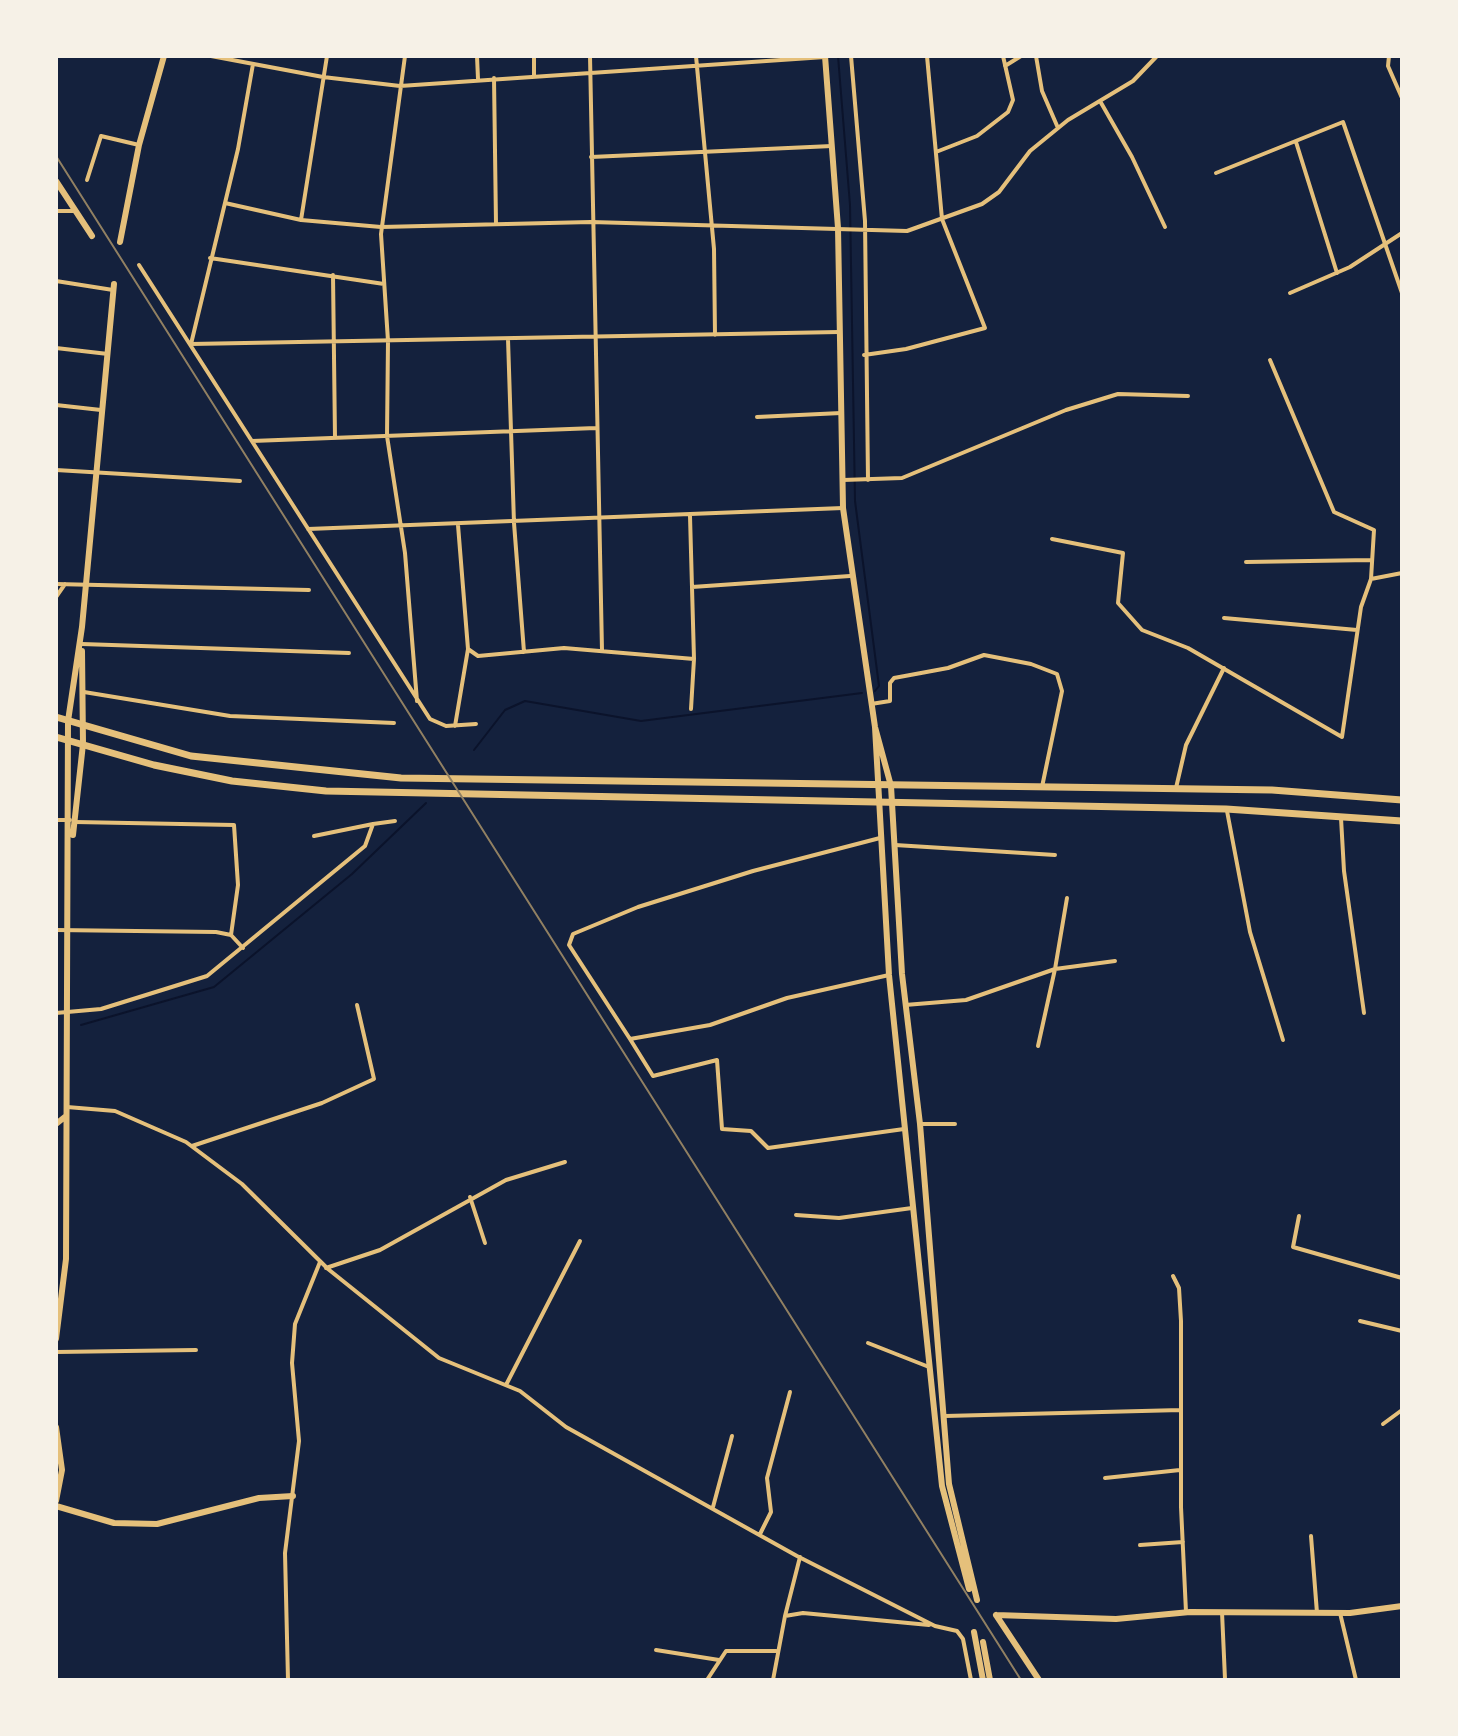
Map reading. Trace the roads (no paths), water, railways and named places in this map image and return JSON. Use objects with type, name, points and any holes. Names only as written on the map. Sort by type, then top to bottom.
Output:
[{"type":"highway","points":[[56,717],[191,756],[401,778],[1272,790],[1402,800]]},
{"type":"highway","points":[[56,737],[232,781],[326,791],[1226,809],[1402,821]]},
{"type":"main road","points":[[120,242],[139,145],[164,56]]},
{"type":"main road","points":[[825,56],[841,228],[839,332],[845,480],[843,508],[850,576],[871,704],[891,786],[905,1005],[920,1124],[951,1497],[973,1572],[977,1600]]},
{"type":"main road","points":[[56,181],[92,236]]},
{"type":"main road","points":[[56,1339],[66,1259],[72,821],[68,721],[82,627],[114,287]]},
{"type":"main road","points":[[72,821],[78,796],[83,744],[80,725],[82,627]]},
{"type":"main road","points":[[875,727],[889,975],[944,1496],[969,1589]]},
{"type":"main road","points":[[56,1121],[66,1116]]},
{"type":"main road","points":[[56,1218],[66,1221]]},
{"type":"main road","points":[[56,1427],[62,1470],[56,1503],[114,1523],[157,1524],[259,1498],[293,1496]]},
{"type":"main road","points":[[1039,1680],[996,1615],[1116,1619],[1186,1612],[1340,1613],[1402,1606]]},
{"type":"main road","points":[[974,1632],[983,1680]]},
{"type":"main road","points":[[983,1642],[990,1680]]},
{"type":"street","points":[[211,56],[242,59],[253,64],[323,77],[400,86],[825,56]]},
{"type":"street","points":[[301,220],[327,56]]},
{"type":"street","points":[[405,56],[381,227],[388,341],[387,436],[398,527],[405,553],[417,701]]},
{"type":"street","points":[[477,56],[478,79]]},
{"type":"street","points":[[534,56],[534,76]]},
{"type":"street","points":[[590,56],[602,650]]},
{"type":"street","points":[[696,56],[712,228],[715,335]]},
{"type":"street","points":[[851,56],[864,230],[868,480]]},
{"type":"street","points":[[864,355],[906,349],[985,328],[942,219],[927,56]]},
{"type":"street","points":[[936,152],[977,136],[1008,112],[1013,100],[1003,56]]},
{"type":"street","points":[[1005,66],[1021,56]]},
{"type":"street","points":[[1036,56],[1042,91],[1058,128]]},
{"type":"street","points":[[225,203],[301,220],[381,227],[591,222],[712,228],[907,231],[982,204],[999,192],[1030,151],[1058,128],[1133,81],[1157,56]]},
{"type":"street","points":[[1389,56],[1388,66],[1402,98]]},
{"type":"street","points":[[191,344],[225,203],[253,64]]},
{"type":"street","points":[[494,78],[496,224]]},
{"type":"street","points":[[1100,101],[1132,157],[1165,227]]},
{"type":"street","points":[[1216,173],[1343,122],[1402,293]]},
{"type":"street","points":[[87,180],[101,136],[139,145]]},
{"type":"street","points":[[1296,142],[1337,273]]},
{"type":"street","points":[[591,157],[833,146]]},
{"type":"street","points":[[56,211],[76,211]]},
{"type":"street","points":[[1290,293],[1337,273],[1402,233]]},
{"type":"street","points":[[210,258],[384,284]]},
{"type":"street","points":[[139,265],[417,701],[437,725],[476,724]]},
{"type":"street","points":[[333,275],[335,438]]},
{"type":"street","points":[[56,281],[114,287]]},
{"type":"street","points":[[191,344],[839,332]]},
{"type":"street","points":[[508,339],[514,523],[524,652]]},
{"type":"street","points":[[56,348],[108,354]]},
{"type":"street","points":[[1052,539],[1123,553],[1118,603],[1142,630],[1188,648],[1342,737],[1361,607],[1371,579],[1374,530],[1334,512],[1270,360]]},
{"type":"street","points":[[845,480],[902,478],[1066,410],[1118,394],[1188,396]]},
{"type":"street","points":[[56,405],[103,410]]},
{"type":"street","points":[[757,417],[841,413]]},
{"type":"street","points":[[252,441],[596,428]]},
{"type":"street","points":[[56,470],[240,481]]},
{"type":"street","points":[[308,529],[843,508]]},
{"type":"street","points":[[690,516],[694,659],[691,709]]},
{"type":"street","points":[[455,726],[468,649],[458,525]]},
{"type":"street","points":[[1246,562],[1372,560]]},
{"type":"street","points":[[1371,579],[1402,573]]},
{"type":"street","points":[[692,587],[850,576]]},
{"type":"street","points":[[56,584],[309,590]]},
{"type":"street","points":[[56,597],[65,584]]},
{"type":"street","points":[[1224,618],[1358,631]]},
{"type":"street","points":[[82,644],[349,653]]},
{"type":"street","points":[[468,649],[478,656],[602,650],[694,659]]},
{"type":"street","points":[[871,704],[890,701],[890,683],[894,678],[948,668],[984,655],[1031,664],[1057,674],[1062,691],[1042,788]]},
{"type":"street","points":[[1176,790],[1186,745],[1224,668]]},
{"type":"street","points":[[81,692],[230,716],[394,723]]},
{"type":"street","points":[[1226,809],[1250,932],[1283,1040]]},
{"type":"street","points":[[1341,816],[1344,871],[1364,1013]]},
{"type":"street","points":[[56,820],[234,825],[238,885],[231,935]]},
{"type":"street","points":[[314,836],[395,821]]},
{"type":"street","points":[[56,1013],[101,1009],[207,976],[365,846],[373,824]]},
{"type":"street","points":[[882,837],[753,871],[638,907],[573,934],[569,945],[653,1076],[717,1060],[722,1129],[751,1131],[768,1148],[904,1129]]},
{"type":"street","points":[[895,845],[1055,855]]},
{"type":"street","points":[[1038,1046],[1067,898]]},
{"type":"street","points":[[56,930],[231,935],[243,948]]},
{"type":"street","points":[[905,1005],[966,1000],[1055,969],[1115,961]]},
{"type":"street","points":[[630,1039],[710,1025],[787,998],[889,975]]},
{"type":"street","points":[[192,1146],[322,1103],[374,1079],[357,1005]]},
{"type":"street","points":[[67,1107],[115,1111],[192,1146],[242,1184],[326,1268],[439,1358],[520,1391],[566,1427],[800,1557],[935,1626]]},
{"type":"street","points":[[920,1124],[955,1124]]},
{"type":"street","points":[[326,1268],[380,1250],[470,1197],[529,1170],[565,1162]]},
{"type":"street","points":[[470,1197],[485,1243]]},
{"type":"street","points":[[796,1215],[839,1218],[915,1208]]},
{"type":"street","points":[[1299,1216],[1293,1247],[1402,1278]]},
{"type":"street","points":[[506,1385],[580,1241]]},
{"type":"street","points":[[288,1680],[285,1553],[299,1441],[292,1363],[295,1324],[320,1262]]},
{"type":"street","points":[[1173,1276],[1179,1288],[1180,1470],[1186,1612]]},
{"type":"street","points":[[1360,1321],[1402,1331],[1402,1360]]},
{"type":"street","points":[[868,1343],[931,1367]]},
{"type":"street","points":[[56,1352],[196,1350]]},
{"type":"street","points":[[760,1534],[771,1512],[767,1478],[790,1392]]},
{"type":"street","points":[[945,1416],[1181,1410]]},
{"type":"street","points":[[1383,1424],[1402,1410]]},
{"type":"street","points":[[713,1508],[732,1436]]},
{"type":"street","points":[[1105,1478],[1180,1470]]},
{"type":"street","points":[[1311,1536],[1317,1613]]},
{"type":"street","points":[[1140,1545],[1183,1542]]},
{"type":"street","points":[[773,1680],[776,1651],[800,1557]]},
{"type":"street","points":[[1222,1612],[1225,1679]]},
{"type":"street","points":[[1340,1613],[1356,1680]]},
{"type":"street","points":[[785,1616],[829,1614],[957,1631],[963,1639],[971,1680]]},
{"type":"street","points":[[656,1650],[719,1660]]},
{"type":"street","points":[[707,1680],[726,1651],[776,1651]]},
{"type":"waterway","points":[[838,56],[850,205],[855,501],[879,686],[875,691]]},
{"type":"waterway","points":[[474,750],[505,710],[525,701],[641,721],[862,693]]},
{"type":"waterway","points":[[81,1025],[214,987],[352,874],[426,803]]},
{"type":"railway","points":[[56,156],[1021,1680]]}]
